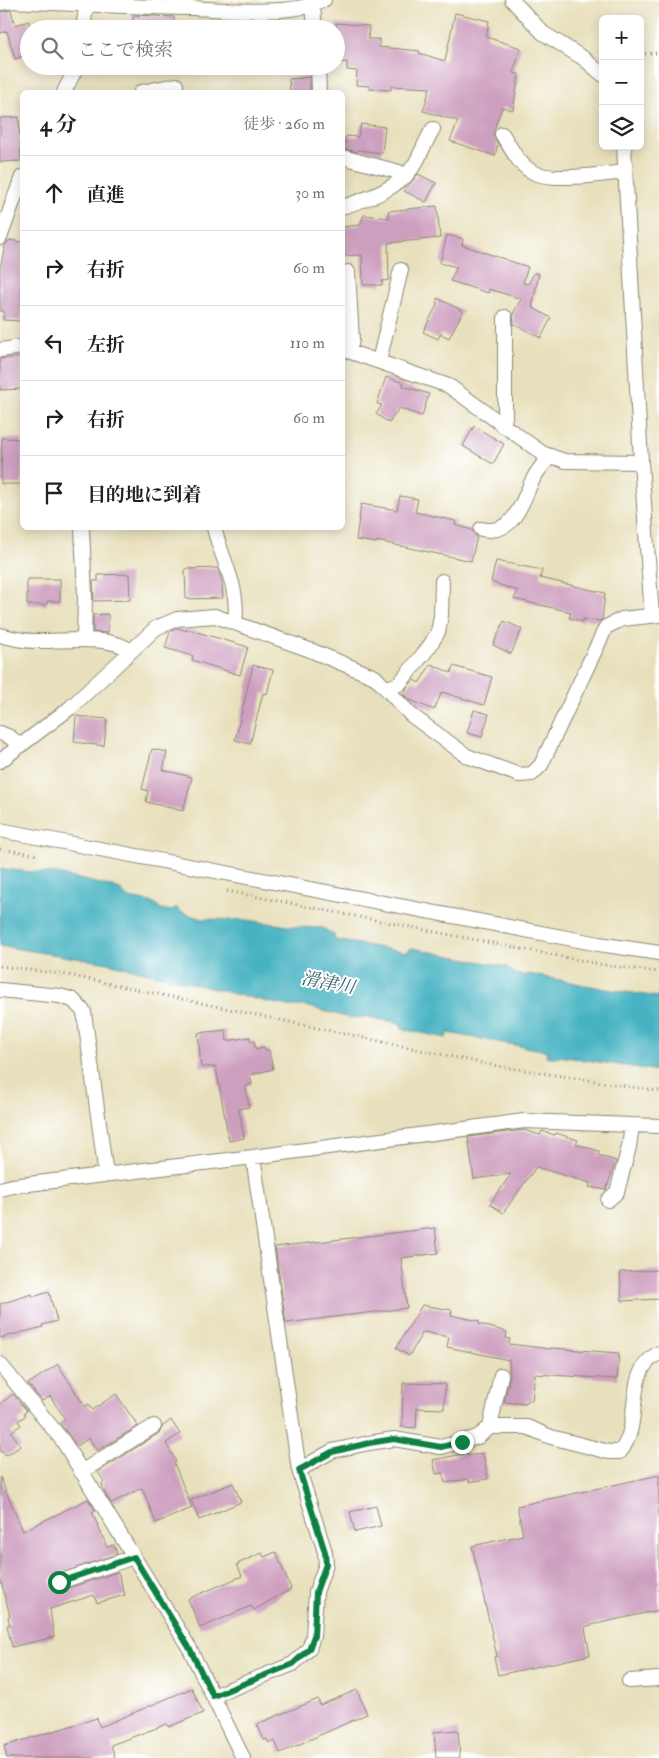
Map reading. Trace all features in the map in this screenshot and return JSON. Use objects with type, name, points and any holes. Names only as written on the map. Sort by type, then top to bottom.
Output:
[{"type":"street","points":[[512,0],[543,33],[583,58],[599,72]]},
{"type":"street","points":[[0,3],[13,1],[234,5],[319,3],[316,20]]},
{"type":"street","points":[[83,20],[86,3]]},
{"type":"street","points":[[65,90],[72,75]]},
{"type":"street","points":[[318,75],[319,90]]},
{"type":"street","points":[[151,90],[176,85]]},
{"type":"street","points":[[345,206],[388,189],[406,176],[434,129]]},
{"type":"street","points":[[502,134],[522,163],[531,171],[537,173],[561,176],[625,172]]},
{"type":"street","points":[[0,761],[70,708],[156,628],[177,619],[215,616],[235,622],[375,677],[411,715],[467,756],[519,775],[532,774],[542,765],[606,627],[622,619],[655,616],[641,462],[624,150]]},
{"type":"street","points":[[345,158],[399,172],[406,176]]},
{"type":"street","points":[[0,238],[20,182]]},
{"type":"street","points":[[379,361],[401,270]]},
{"type":"street","points":[[348,272],[352,340],[346,350],[450,386],[542,453],[565,461],[641,462]]},
{"type":"street","points":[[503,426],[505,318]]},
{"type":"street","points":[[0,350],[20,347]]},
{"type":"street","points":[[481,529],[490,531],[499,528],[518,515],[540,467],[552,456]]},
{"type":"street","points":[[82,530],[86,596],[84,640]]},
{"type":"street","points":[[215,530],[235,590],[237,609],[235,622]]},
{"type":"street","points":[[386,688],[399,684],[429,647],[438,632],[441,616],[442,581]]},
{"type":"street","points":[[0,636],[33,641],[84,640],[125,646],[131,651]]},
{"type":"street","points":[[0,733],[10,737],[20,746]]},
{"type":"street","points":[[0,830],[599,944],[659,953]]},
{"type":"street","points":[[0,990],[60,996],[73,1000],[84,1012],[106,1175]]},
{"type":"street","points":[[0,1189],[524,1121],[659,1126]]},
{"type":"street","points":[[608,1200],[617,1192],[629,1148],[632,1125]]},
{"type":"street","points":[[213,1696],[293,1664],[309,1649],[316,1592],[326,1564],[325,1552],[299,1470],[253,1157]]},
{"type":"street","points":[[490,1427],[527,1427],[551,1437],[609,1452],[620,1452],[629,1441],[638,1374],[650,1358],[659,1353]]},
{"type":"street","points":[[0,1364],[62,1441],[134,1557],[190,1649],[244,1758]]},
{"type":"street","points":[[299,1470],[332,1452],[369,1443],[394,1439],[441,1447],[478,1437],[490,1427],[501,1375]]},
{"type":"street","points":[[81,1472],[154,1426]]},
{"type":"street","points":[[59,1582],[134,1557]]},
{"type":"street","points":[[629,1681],[659,1679]]},
{"type":"path","points":[[644,54],[659,53]]},
{"type":"path","points":[[0,849],[45,856]]},
{"type":"path","points":[[222,890],[604,965],[659,972]]},
{"type":"path","points":[[0,966],[69,975],[491,1065],[659,1091]]},
{"type":"water","name":"滑津川","points":[[0,869],[57,874],[109,886],[120,890],[129,898],[155,903],[161,909],[172,911],[176,907],[180,912],[203,919],[248,920],[295,927],[323,928],[334,935],[335,940],[406,952],[412,948],[507,967],[520,975],[529,974],[659,997],[659,1071],[559,1056],[558,1058],[546,1056],[547,1051],[448,1033],[446,1038],[402,1029],[400,1023],[368,1017],[350,1018],[305,1006],[288,1006],[268,1002],[108,963],[0,946]]},
{"type":"building","points":[[11,10],[15,25],[20,24],[20,57],[15,59],[7,31],[0,33],[0,12]]},
{"type":"building","points":[[455,13],[489,21],[486,37],[521,48],[513,73],[519,74],[513,110],[502,107],[494,130],[493,135],[498,144],[495,156],[450,141],[458,121],[423,111],[430,88],[391,86],[391,90],[369,89],[369,86],[356,85],[357,71],[347,70],[347,62],[345,62],[345,24],[369,26],[368,39],[379,39],[379,47],[420,51],[419,53],[445,61]]},
{"type":"building","points":[[133,15],[174,17],[174,20],[133,20]]},
{"type":"building","points":[[310,77],[310,90],[290,90],[289,79]]},
{"type":"building","points":[[19,117],[20,161],[0,162],[0,118]]},
{"type":"building","points":[[361,124],[385,127],[382,153],[345,149],[346,136],[358,137]]},
{"type":"building","points":[[418,174],[436,183],[426,202],[404,191]]},
{"type":"building","points":[[437,206],[440,238],[388,243],[389,280],[382,281],[382,285],[363,285],[362,255],[345,256],[345,227],[360,225],[364,215],[389,218],[388,211]]},
{"type":"building","points":[[447,235],[463,239],[462,245],[528,267],[523,283],[528,284],[534,273],[539,274],[532,307],[551,318],[541,338],[514,324],[513,314],[521,299],[489,289],[488,293],[450,281],[457,267],[440,263]]},
{"type":"building","points":[[10,240],[20,242],[20,321],[3,320],[4,311],[0,311],[0,268],[5,245]]},
{"type":"building","points":[[437,298],[463,311],[449,338],[441,334],[438,339],[423,332],[437,305]]},
{"type":"building","points":[[20,357],[20,389],[0,390],[0,359]]},
{"type":"building","points":[[386,377],[404,383],[403,386],[429,394],[422,416],[399,408],[389,423],[376,414],[382,405],[377,404]]},
{"type":"building","points":[[474,426],[504,444],[493,464],[463,446]]},
{"type":"building","points":[[2,438],[20,439],[20,484],[1,484]]},
{"type":"building","points":[[400,496],[418,499],[415,512],[456,521],[455,525],[472,530],[477,537],[471,561],[377,541],[376,543],[356,540],[361,504],[397,510]]},
{"type":"building","points":[[496,561],[542,570],[540,578],[605,593],[602,620],[583,619],[583,622],[569,618],[571,612],[514,599],[518,591],[491,582]]},
{"type":"building","points":[[218,568],[222,582],[223,598],[186,599],[185,569]]},
{"type":"building","points":[[129,574],[130,600],[94,601],[93,581],[98,581],[98,575]]},
{"type":"building","points":[[27,579],[60,579],[60,601],[47,601],[47,605],[27,605]]},
{"type":"building","points":[[108,614],[108,633],[93,632],[93,615]]},
{"type":"building","points":[[504,621],[522,629],[511,654],[493,645]]},
{"type":"building","points":[[178,628],[248,647],[240,675],[192,660],[193,656],[165,648],[170,632]]},
{"type":"building","points":[[431,664],[451,673],[453,666],[492,677],[484,705],[442,692],[434,710],[408,699],[403,694],[408,686],[414,680],[419,683]]},
{"type":"building","points":[[253,665],[273,670],[267,694],[263,693],[250,744],[235,740]]},
{"type":"building","points":[[474,710],[489,714],[482,737],[467,733]]},
{"type":"building","points":[[76,716],[107,719],[104,746],[74,742]]},
{"type":"building","points":[[152,749],[167,752],[163,770],[192,777],[183,811],[146,802],[148,791],[142,789]]},
{"type":"building","points":[[226,1030],[227,1041],[250,1037],[250,1041],[254,1041],[256,1049],[264,1047],[265,1050],[269,1050],[273,1069],[250,1075],[252,1084],[246,1086],[249,1107],[239,1109],[244,1138],[229,1141],[216,1067],[201,1067],[198,1033]]},
{"type":"building","points":[[524,1130],[540,1135],[542,1131],[555,1135],[556,1133],[578,1140],[576,1144],[599,1151],[598,1155],[616,1161],[606,1190],[589,1187],[590,1183],[536,1167],[503,1213],[490,1204],[511,1174],[474,1179],[468,1137]]},
{"type":"building","points":[[435,1228],[438,1253],[401,1258],[407,1308],[286,1323],[275,1247]]},
{"type":"building","points":[[659,1270],[659,1299],[622,1301],[620,1272]]},
{"type":"building","points":[[49,1292],[57,1321],[42,1325],[43,1327],[0,1338],[0,1304],[32,1294],[33,1297]]},
{"type":"building","points":[[422,1305],[452,1310],[451,1315],[479,1321],[479,1324],[507,1332],[506,1338],[510,1339],[509,1344],[551,1349],[619,1353],[617,1379],[535,1374],[532,1401],[527,1401],[526,1404],[504,1402],[510,1377],[509,1360],[447,1347],[449,1337],[423,1332],[409,1356],[396,1348]]},
{"type":"building","points":[[58,1364],[85,1407],[88,1404],[92,1410],[116,1394],[138,1426],[97,1451],[89,1438],[77,1446],[60,1423],[65,1419],[50,1396],[42,1401],[28,1384]]},
{"type":"building","points":[[403,1383],[445,1384],[444,1409],[417,1408],[416,1428],[402,1427]]},
{"type":"building","points":[[13,1394],[27,1411],[24,1413],[25,1416],[18,1421],[21,1425],[11,1432],[21,1446],[7,1455],[0,1451],[0,1404]]},
{"type":"building","points":[[171,1420],[180,1434],[166,1443],[176,1462],[174,1463],[192,1508],[156,1523],[142,1488],[111,1503],[104,1491],[102,1483],[104,1481],[98,1472],[159,1433],[163,1426]]},
{"type":"building","points":[[467,1453],[468,1456],[483,1453],[488,1479],[469,1482],[469,1479],[445,1483],[443,1473],[436,1474],[433,1460]]},
{"type":"building","points":[[659,1475],[659,1610],[587,1626],[585,1628],[590,1655],[498,1675],[494,1657],[497,1656],[472,1546],[523,1535],[517,1506]]},
{"type":"building","points":[[0,1477],[23,1531],[88,1499],[95,1510],[92,1512],[107,1547],[114,1545],[117,1554],[53,1576],[50,1581],[53,1588],[62,1590],[118,1572],[125,1595],[97,1603],[94,1595],[50,1609],[54,1637],[12,1647],[7,1625],[10,1625],[8,1617],[10,1616],[0,1577]]},
{"type":"building","points":[[233,1483],[241,1502],[199,1520],[191,1500]]},
{"type":"building","points":[[376,1506],[381,1526],[355,1532],[350,1512]]},
{"type":"building","points":[[276,1552],[291,1589],[254,1610],[251,1606],[200,1628],[188,1599],[242,1576],[237,1564],[262,1553],[264,1557]]},
{"type":"building","points":[[192,1688],[203,1713],[168,1727],[167,1724],[111,1745],[115,1758],[7,1758],[4,1746],[97,1718],[100,1727]]},
{"type":"building","points":[[357,1690],[367,1714],[280,1753],[275,1741],[269,1743],[267,1739],[264,1740],[257,1724],[318,1699],[320,1705]]},
{"type":"building","points":[[458,1730],[460,1758],[436,1758],[434,1732]]},
{"type":"route","points":[[59,1582],[134,1557],[190,1649],[213,1696],[293,1664],[309,1649],[314,1636],[316,1592],[326,1564],[325,1552],[299,1470],[332,1452],[369,1443],[394,1439],[441,1447],[462,1442]]}]
